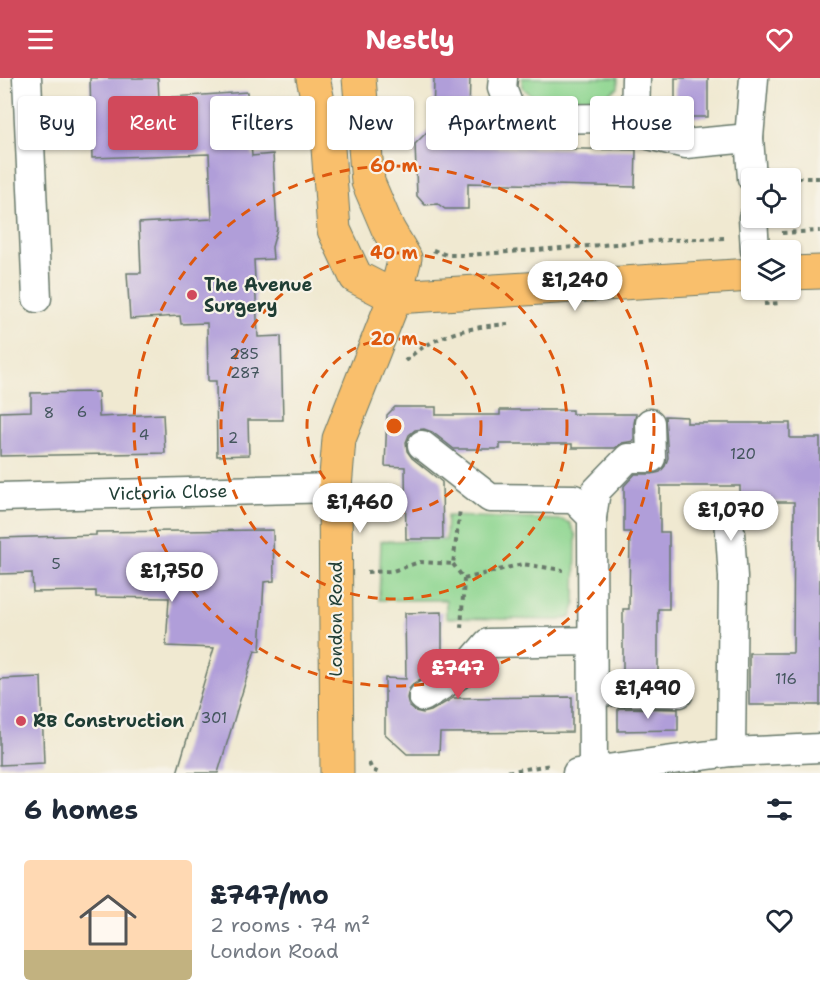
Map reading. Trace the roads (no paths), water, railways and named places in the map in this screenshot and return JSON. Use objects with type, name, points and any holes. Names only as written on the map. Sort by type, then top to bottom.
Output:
[{"type":"main road","points":[[313,78],[328,148],[334,230],[356,277],[395,297],[741,289]]},
{"type":"main road","name":"London Road","points":[[337,773],[335,489],[339,439],[395,297],[405,258],[388,229],[368,182],[359,78]]},
{"type":"main road","points":[[801,282],[820,272]]},
{"type":"street","points":[[27,78],[37,298]]},
{"type":"street","points":[[503,78],[502,88],[510,109],[528,119],[590,118]]},
{"type":"street","points":[[636,78],[636,96]]},
{"type":"street","points":[[751,168],[749,138],[754,78]]},
{"type":"street","points":[[694,143],[749,138]]},
{"type":"street","points":[[650,423],[651,458],[628,458],[596,491],[592,517],[593,691],[575,769],[720,760],[820,748]]},
{"type":"street","points":[[422,445],[490,498],[574,499],[592,517]]},
{"type":"street","name":"Victoria Close","points":[[0,497],[335,489]]},
{"type":"street","points":[[720,760],[733,577],[729,519]]},
{"type":"street","points":[[423,698],[462,673],[488,643],[592,641]]},
{"type":"street","points":[[593,691],[679,693]]},
{"type":"place","name":"The Avenue Surgery","points":[[192,295]]},
{"type":"place","name":"RB Construction","points":[[21,721]]}]
